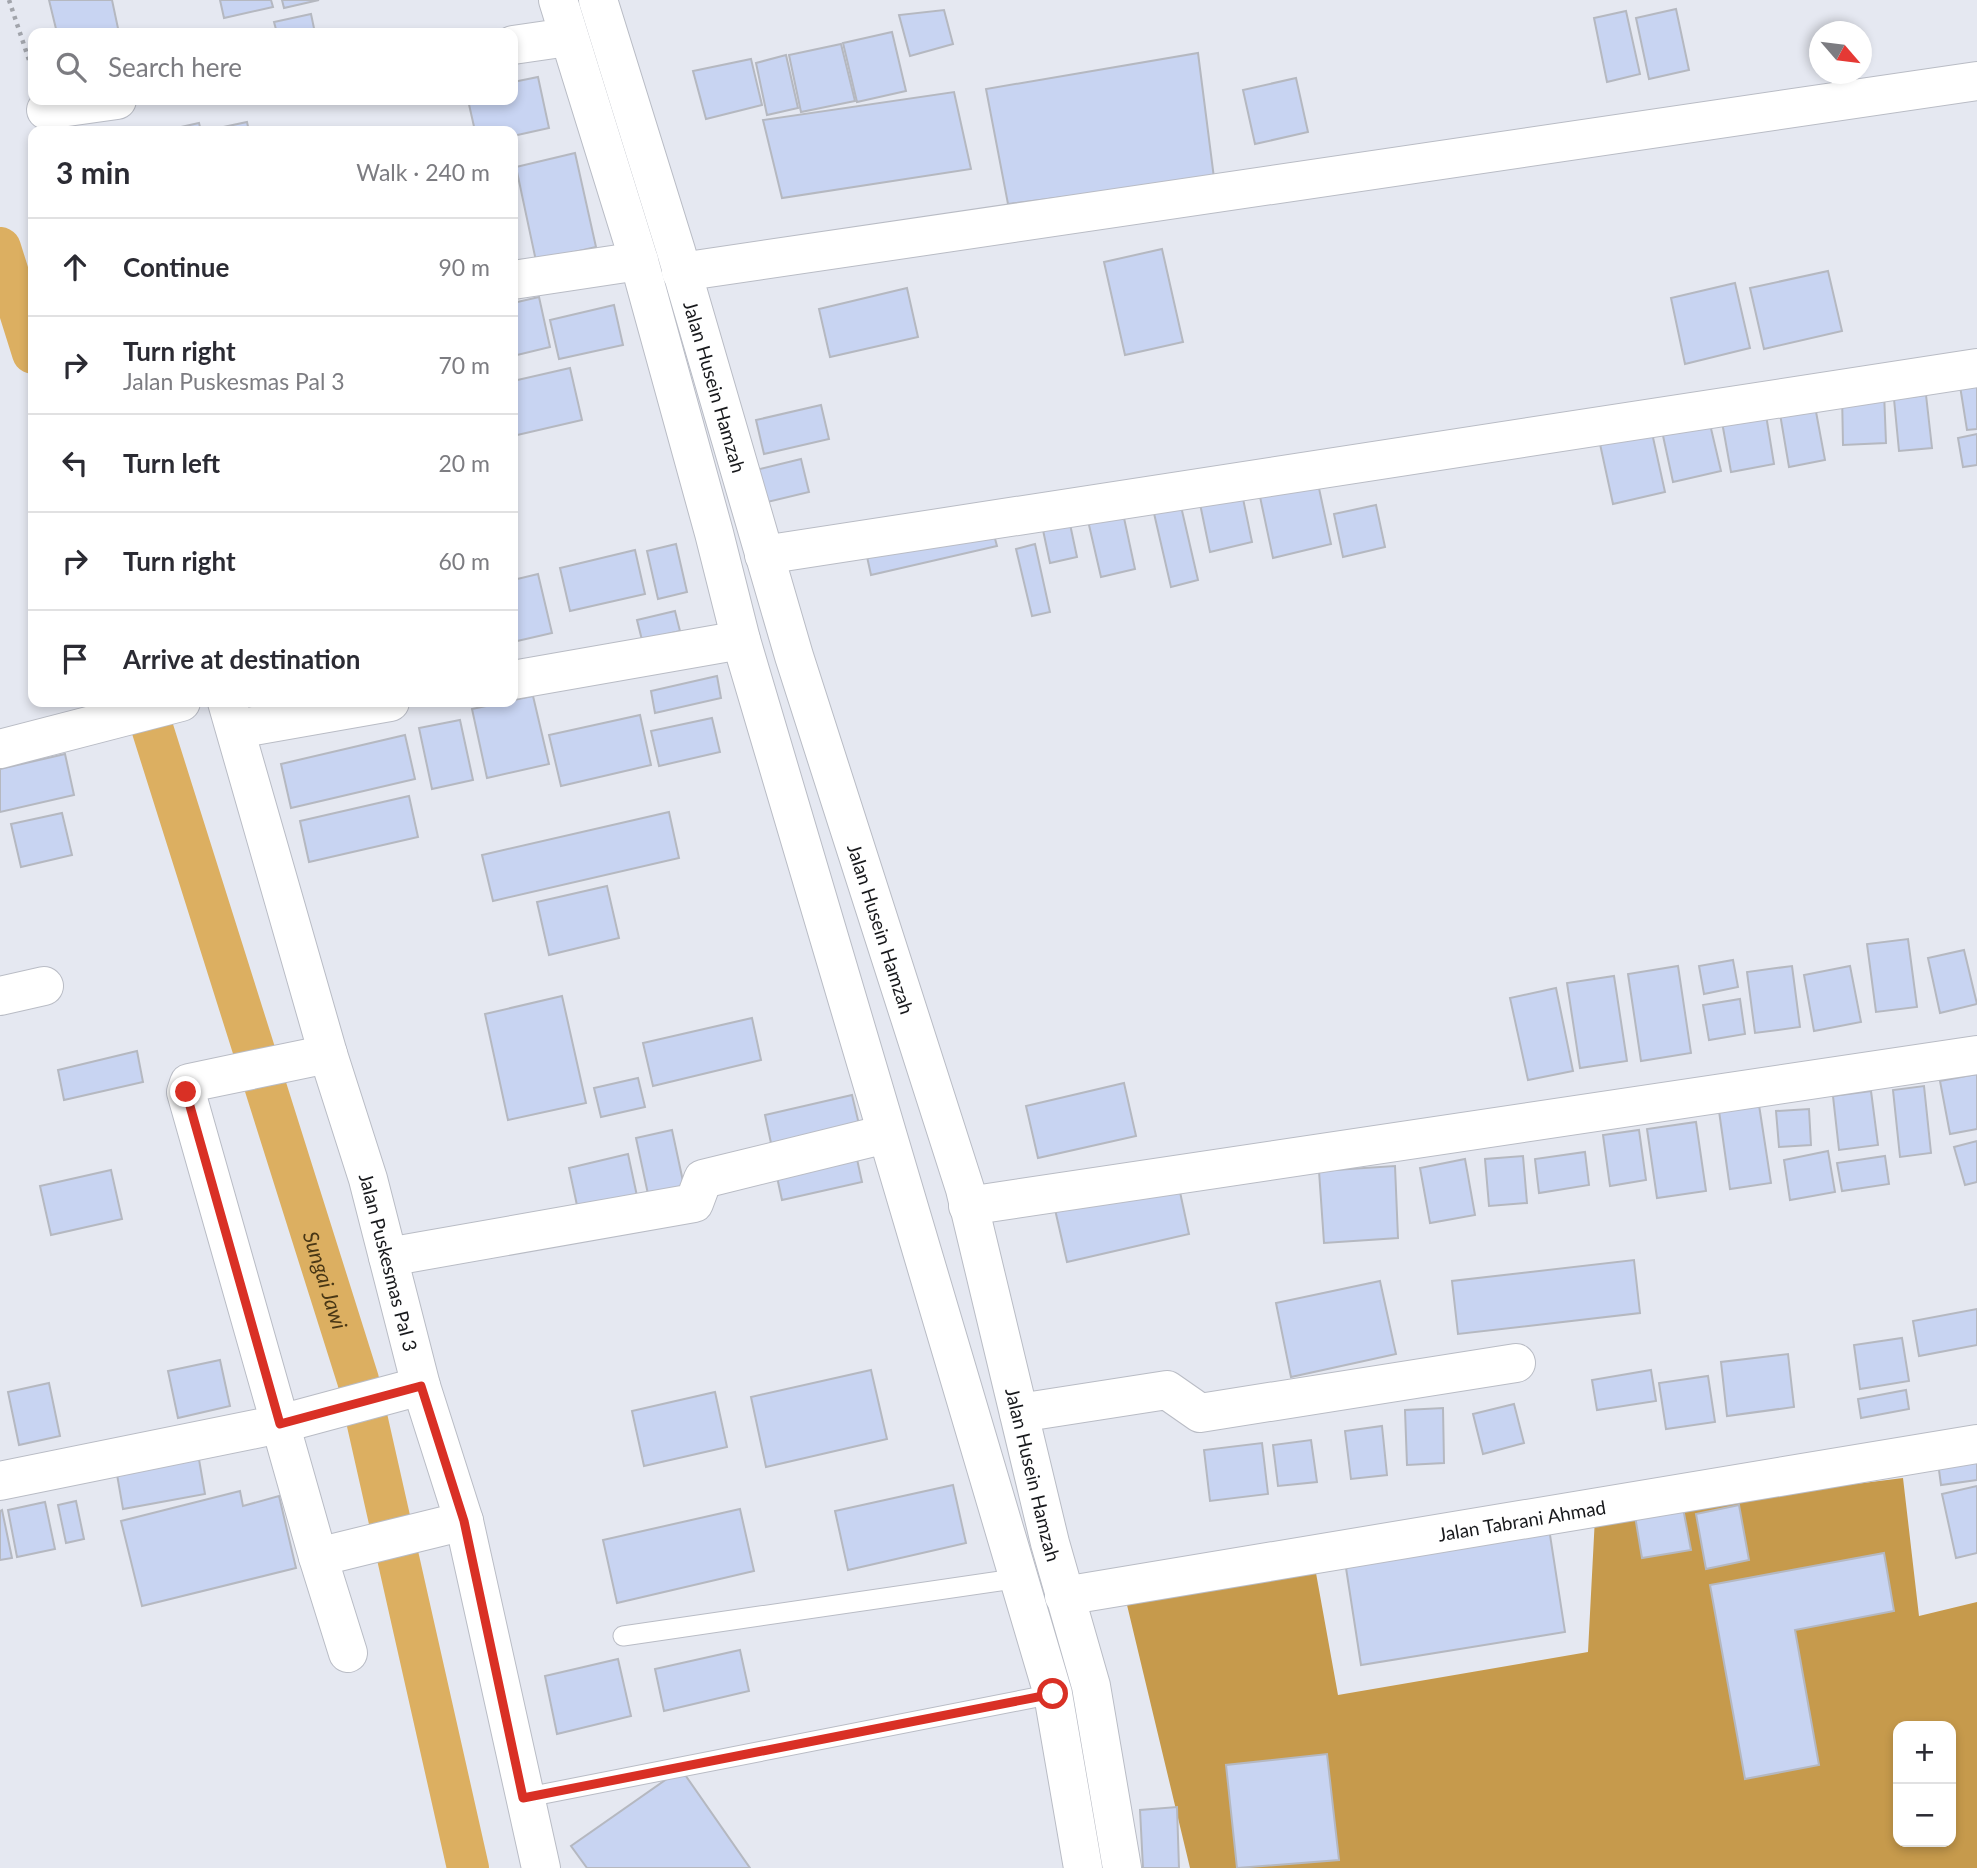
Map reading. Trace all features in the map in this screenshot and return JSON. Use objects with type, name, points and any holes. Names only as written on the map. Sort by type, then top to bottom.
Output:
[{"type":"street","name":"Jalan Husein Hamzah","points":[[558,0],[639,261],[741,640],[886,1135],[1005,1535],[1021,1578],[1053,1694],[1083,1868]]},
{"type":"street","name":"Jalan Husein Hamzah","points":[[598,0],[764,555],[968,1206],[1065,1596],[1091,1686],[1122,1868]]},
{"type":"street","points":[[518,44],[568,37]]},
{"type":"street","points":[[681,272],[1977,81]]},
{"type":"street","points":[[46,110],[82,105]]},
{"type":"street","points":[[518,279],[639,261]]},
{"type":"street","points":[[764,555],[1977,368]]},
{"type":"street","points":[[518,679],[741,640]]},
{"type":"street","points":[[0,749],[159,707]]},
{"type":"street","points":[[232,715],[329,707]]},
{"type":"street","name":"Jalan Puskesmas Pal 3","points":[[232,715],[310,1059],[368,1179],[421,1386],[446,1526],[541,1868]]},
{"type":"street","points":[[0,996],[44,986]]},
{"type":"street","points":[[968,1206],[1977,1055]]},
{"type":"street","points":[[310,1059],[189,1083],[186,1092],[318,1557],[348,1653]]},
{"type":"street","points":[[387,1257],[694,1203],[703,1180],[886,1135]]},
{"type":"street","points":[[1019,1413],[1167,1390],[1200,1413],[1516,1363]]},
{"type":"street","points":[[0,1481],[281,1423],[421,1386]]},
{"type":"street","name":"Jalan Tabrani Ahmad","points":[[1065,1596],[1977,1444]]},
{"type":"street","points":[[318,1557],[446,1526]]},
{"type":"lane","points":[[624,1636],[1021,1578]]},
{"type":"lane","points":[[523,1798],[1053,1694]]},
{"type":"path","points":[[9,0],[28,57]]},
{"type":"shaded area","points":[[1903,1478],[1919,1616],[1977,1602],[1977,1868],[1190,1868],[1127,1605],[1314,1562],[1338,1695],[1588,1652],[1595,1517]]},
{"type":"building","points":[[49,0],[112,0],[118,28],[56,28]]},
{"type":"building","points":[[220,0],[271,0],[273,7],[224,18]]},
{"type":"building","points":[[282,0],[319,0],[284,8]]},
{"type":"building","points":[[1676,9],[1689,70],[1649,79],[1636,18]]},
{"type":"building","points":[[944,10],[953,44],[910,56],[899,15]]},
{"type":"building","points":[[1626,11],[1640,74],[1607,82],[1594,18]]},
{"type":"building","points":[[311,14],[314,28],[276,28],[274,22]]},
{"type":"building","points":[[892,32],[906,91],[857,102],[843,43]]},
{"type":"building","points":[[841,44],[855,101],[801,112],[789,55]]},
{"type":"building","points":[[1198,53],[1214,178],[1008,204],[986,89]]},
{"type":"building","points":[[786,55],[798,108],[767,115],[756,63]]},
{"type":"building","points":[[751,59],[762,105],[706,119],[693,71]]},
{"type":"building","points":[[538,77],[549,128],[518,135],[518,126],[474,126],[469,105],[518,105],[518,81]]},
{"type":"building","points":[[1296,78],[1308,132],[1255,144],[1243,90]]},
{"type":"building","points":[[954,92],[971,169],[782,198],[763,120]]},
{"type":"building","points":[[247,122],[248,126],[228,126]]},
{"type":"building","points":[[575,153],[596,247],[536,261],[518,167]]},
{"type":"building","points":[[1162,249],[1183,342],[1125,355],[1104,262]]},
{"type":"building","points":[[1828,271],[1842,331],[1764,349],[1750,288]]},
{"type":"building","points":[[1735,283],[1750,348],[1685,364],[1671,298]]},
{"type":"building","points":[[907,288],[918,337],[830,357],[819,309]]},
{"type":"building","points":[[539,297],[550,347],[518,355],[518,302]]},
{"type":"building","points":[[614,305],[623,345],[559,359],[550,320]]},
{"type":"building","points":[[570,368],[582,420],[518,435],[518,380]]},
{"type":"building","points":[[1977,383],[1977,429],[1967,430],[1960,386]]},
{"type":"building","points":[[1884,392],[1886,443],[1843,445],[1842,393]]},
{"type":"building","points":[[1926,395],[1932,448],[1899,451],[1894,399]]},
{"type":"building","points":[[1814,401],[1825,460],[1789,467],[1779,408]]},
{"type":"building","points":[[821,405],[829,439],[764,454],[756,420]]},
{"type":"building","points":[[1766,415],[1774,464],[1731,472],[1722,422]]},
{"type":"building","points":[[1709,420],[1721,471],[1673,482],[1662,431]]},
{"type":"building","points":[[1652,433],[1665,492],[1613,504],[1600,444]]},
{"type":"building","points":[[1977,434],[1977,465],[1963,467],[1958,438]]},
{"type":"building","points":[[801,459],[809,492],[759,504],[752,471]]},
{"type":"building","points":[[1317,479],[1331,544],[1273,558],[1259,492]]},
{"type":"building","points":[[1241,489],[1252,542],[1210,552],[1199,499]]},
{"type":"building","points":[[1180,502],[1198,580],[1171,587],[1153,509]]},
{"type":"building","points":[[1121,504],[1135,569],[1101,577],[1086,512]]},
{"type":"building","points":[[1376,505],[1385,547],[1343,557],[1334,514]]},
{"type":"building","points":[[1067,510],[1077,557],[1050,563],[1040,516]]},
{"type":"building","points":[[991,524],[997,546],[871,575],[866,552]]},
{"type":"building","points":[[676,544],[687,592],[658,599],[647,551]]},
{"type":"building","points":[[1035,544],[1050,612],[1032,616],[1016,549]]},
{"type":"building","points":[[635,550],[645,594],[570,611],[560,568]]},
{"type":"building","points":[[538,574],[552,633],[518,641],[518,579]]},
{"type":"building","points":[[675,611],[680,631],[642,640],[637,620]]},
{"type":"building","points":[[717,676],[721,698],[655,713],[651,691]]},
{"type":"building","points":[[533,696],[549,764],[487,778],[472,709],[518,707],[518,699]]},
{"type":"building","points":[[640,715],[651,765],[561,786],[549,735]]},
{"type":"building","points":[[712,718],[720,752],[659,766],[651,731]]},
{"type":"building","points":[[460,720],[473,780],[432,789],[419,728]]},
{"type":"building","points":[[405,735],[415,779],[291,808],[281,764]]},
{"type":"building","points":[[65,754],[74,795],[0,812],[0,769]]},
{"type":"building","points":[[409,796],[418,837],[309,862],[300,821]]},
{"type":"building","points":[[669,812],[679,858],[493,901],[482,855]]},
{"type":"building","points":[[62,813],[72,855],[21,867],[11,824]]},
{"type":"building","points":[[607,886],[619,938],[549,955],[537,902]]},
{"type":"building","points":[[1908,939],[1917,1007],[1876,1012],[1867,944]]},
{"type":"building","points":[[1964,950],[1977,1004],[1940,1013],[1928,958]]},
{"type":"building","points":[[1733,960],[1738,987],[1704,994],[1699,966]]},
{"type":"building","points":[[1678,966],[1691,1053],[1641,1061],[1628,974]]},
{"type":"building","points":[[1792,966],[1800,1027],[1755,1033],[1747,972]]},
{"type":"building","points":[[1850,966],[1861,1022],[1814,1031],[1804,975]]},
{"type":"building","points":[[1614,976],[1627,1061],[1580,1068],[1567,983]]},
{"type":"building","points":[[1556,988],[1573,1071],[1528,1080],[1510,998]]},
{"type":"building","points":[[562,996],[586,1103],[508,1120],[485,1014]]},
{"type":"building","points":[[1740,999],[1745,1034],[1709,1040],[1703,1005]]},
{"type":"building","points":[[752,1018],[761,1060],[653,1086],[643,1043]]},
{"type":"building","points":[[137,1051],[143,1082],[64,1100],[58,1070]]},
{"type":"building","points":[[1977,1074],[1977,1129],[1950,1134],[1940,1081]]},
{"type":"building","points":[[638,1078],[645,1107],[601,1117],[594,1088]]},
{"type":"building","points":[[1124,1083],[1136,1136],[1038,1158],[1026,1106]]},
{"type":"building","points":[[1924,1086],[1931,1153],[1900,1157],[1893,1090]]},
{"type":"building","points":[[1871,1091],[1878,1145],[1839,1150],[1833,1096]]},
{"type":"building","points":[[852,1095],[862,1137],[774,1157],[765,1115]]},
{"type":"building","points":[[1759,1105],[1771,1183],[1730,1189],[1719,1111]]},
{"type":"building","points":[[1809,1109],[1811,1145],[1779,1147],[1776,1111]]},
{"type":"building","points":[[1696,1122],[1706,1191],[1657,1198],[1647,1129]]},
{"type":"building","points":[[672,1130],[687,1200],[651,1208],[636,1138]]},
{"type":"building","points":[[1639,1130],[1646,1180],[1610,1186],[1603,1135]]},
{"type":"building","points":[[1977,1141],[1977,1182],[1965,1185],[1954,1147]]},
{"type":"building","points":[[855,1150],[862,1182],[782,1200],[775,1168]]},
{"type":"building","points":[[1828,1151],[1835,1192],[1790,1200],[1784,1160]]},
{"type":"building","points":[[1585,1152],[1589,1185],[1539,1193],[1535,1159]]},
{"type":"building","points":[[628,1154],[637,1196],[578,1210],[569,1168]]},
{"type":"building","points":[[1523,1156],[1527,1203],[1489,1206],[1485,1159]]},
{"type":"building","points":[[1885,1156],[1889,1184],[1842,1191],[1837,1163]]},
{"type":"building","points":[[1465,1159],[1475,1215],[1430,1223],[1420,1168]]},
{"type":"building","points":[[1395,1166],[1398,1238],[1324,1243],[1319,1171]]},
{"type":"building","points":[[111,1170],[122,1219],[51,1235],[40,1186]]},
{"type":"building","points":[[1177,1178],[1189,1234],[1067,1262],[1054,1205]]},
{"type":"building","points":[[1634,1260],[1640,1313],[1458,1334],[1452,1281]]},
{"type":"building","points":[[1380,1281],[1396,1354],[1291,1377],[1276,1303]]},
{"type":"building","points":[[1977,1309],[1977,1345],[1919,1356],[1913,1321]]},
{"type":"building","points":[[1902,1338],[1909,1381],[1860,1389],[1854,1345]]},
{"type":"building","points":[[1788,1354],[1794,1407],[1727,1416],[1721,1362]]},
{"type":"building","points":[[220,1360],[230,1406],[178,1418],[168,1371]]},
{"type":"building","points":[[871,1370],[887,1439],[766,1467],[751,1397]]},
{"type":"building","points":[[1651,1370],[1656,1401],[1597,1410],[1592,1380]]},
{"type":"building","points":[[1708,1376],[1715,1422],[1666,1429],[1659,1383]]},
{"type":"building","points":[[49,1383],[60,1436],[19,1445],[8,1392]]},
{"type":"building","points":[[1906,1390],[1909,1409],[1861,1418],[1858,1399]]},
{"type":"building","points":[[715,1392],[727,1447],[644,1466],[632,1411]]},
{"type":"building","points":[[1514,1404],[1524,1443],[1483,1454],[1473,1414]]},
{"type":"building","points":[[1443,1408],[1444,1463],[1407,1465],[1405,1410]]},
{"type":"building","points":[[1382,1426],[1387,1475],[1351,1479],[1345,1431]]},
{"type":"building","points":[[1311,1440],[1317,1482],[1278,1486],[1273,1445]]},
{"type":"building","points":[[1262,1443],[1268,1494],[1210,1501],[1204,1450]]},
{"type":"building","points":[[197,1448],[205,1494],[123,1509],[115,1463]]},
{"type":"building","points":[[1977,1449],[1977,1480],[1941,1485],[1937,1455]]},
{"type":"building","points":[[953,1485],[966,1543],[848,1570],[835,1511]]},
{"type":"building","points":[[1977,1486],[1977,1553],[1956,1558],[1942,1494]]},
{"type":"building","points":[[240,1491],[243,1506],[279,1496],[296,1568],[142,1606],[121,1521]]},
{"type":"building","points":[[76,1501],[84,1539],[66,1543],[58,1505]]},
{"type":"building","points":[[45,1502],[55,1549],[17,1557],[8,1510]]},
{"type":"building","points":[[1739,1505],[1749,1560],[1706,1569],[1696,1514]]},
{"type":"building","points":[[1683,1508],[1691,1550],[1642,1558],[1635,1516]]},
{"type":"building","points":[[740,1509],[754,1571],[617,1603],[603,1540]]},
{"type":"building","points":[[2,1510],[12,1558],[0,1560],[0,1511]]},
{"type":"building","points":[[1548,1522],[1565,1632],[1361,1665],[1344,1555]]},
{"type":"building","points":[[1884,1553],[1894,1611],[1795,1630],[1819,1765],[1745,1779],[1710,1585]]},
{"type":"building","points":[[740,1650],[749,1691],[664,1711],[655,1669]]},
{"type":"building","points":[[618,1659],[631,1716],[557,1734],[545,1676]]},
{"type":"building","points":[[1327,1754],[1339,1860],[1237,1868],[1226,1765]]},
{"type":"building","points":[[681,1769],[750,1868],[587,1868],[571,1846]]},
{"type":"building","points":[[1177,1807],[1179,1868],[1143,1868],[1140,1810]]},
{"type":"waterway","name":"Sungai Jawi","points":[[0,248],[28,337]]},
{"type":"waterway","name":"Sungai Jawi","points":[[146,707],[358,1380],[468,1868]]},
{"type":"route","points":[[186,1092],[280,1424],[421,1386],[464,1521],[523,1798],[1053,1694]]}]
